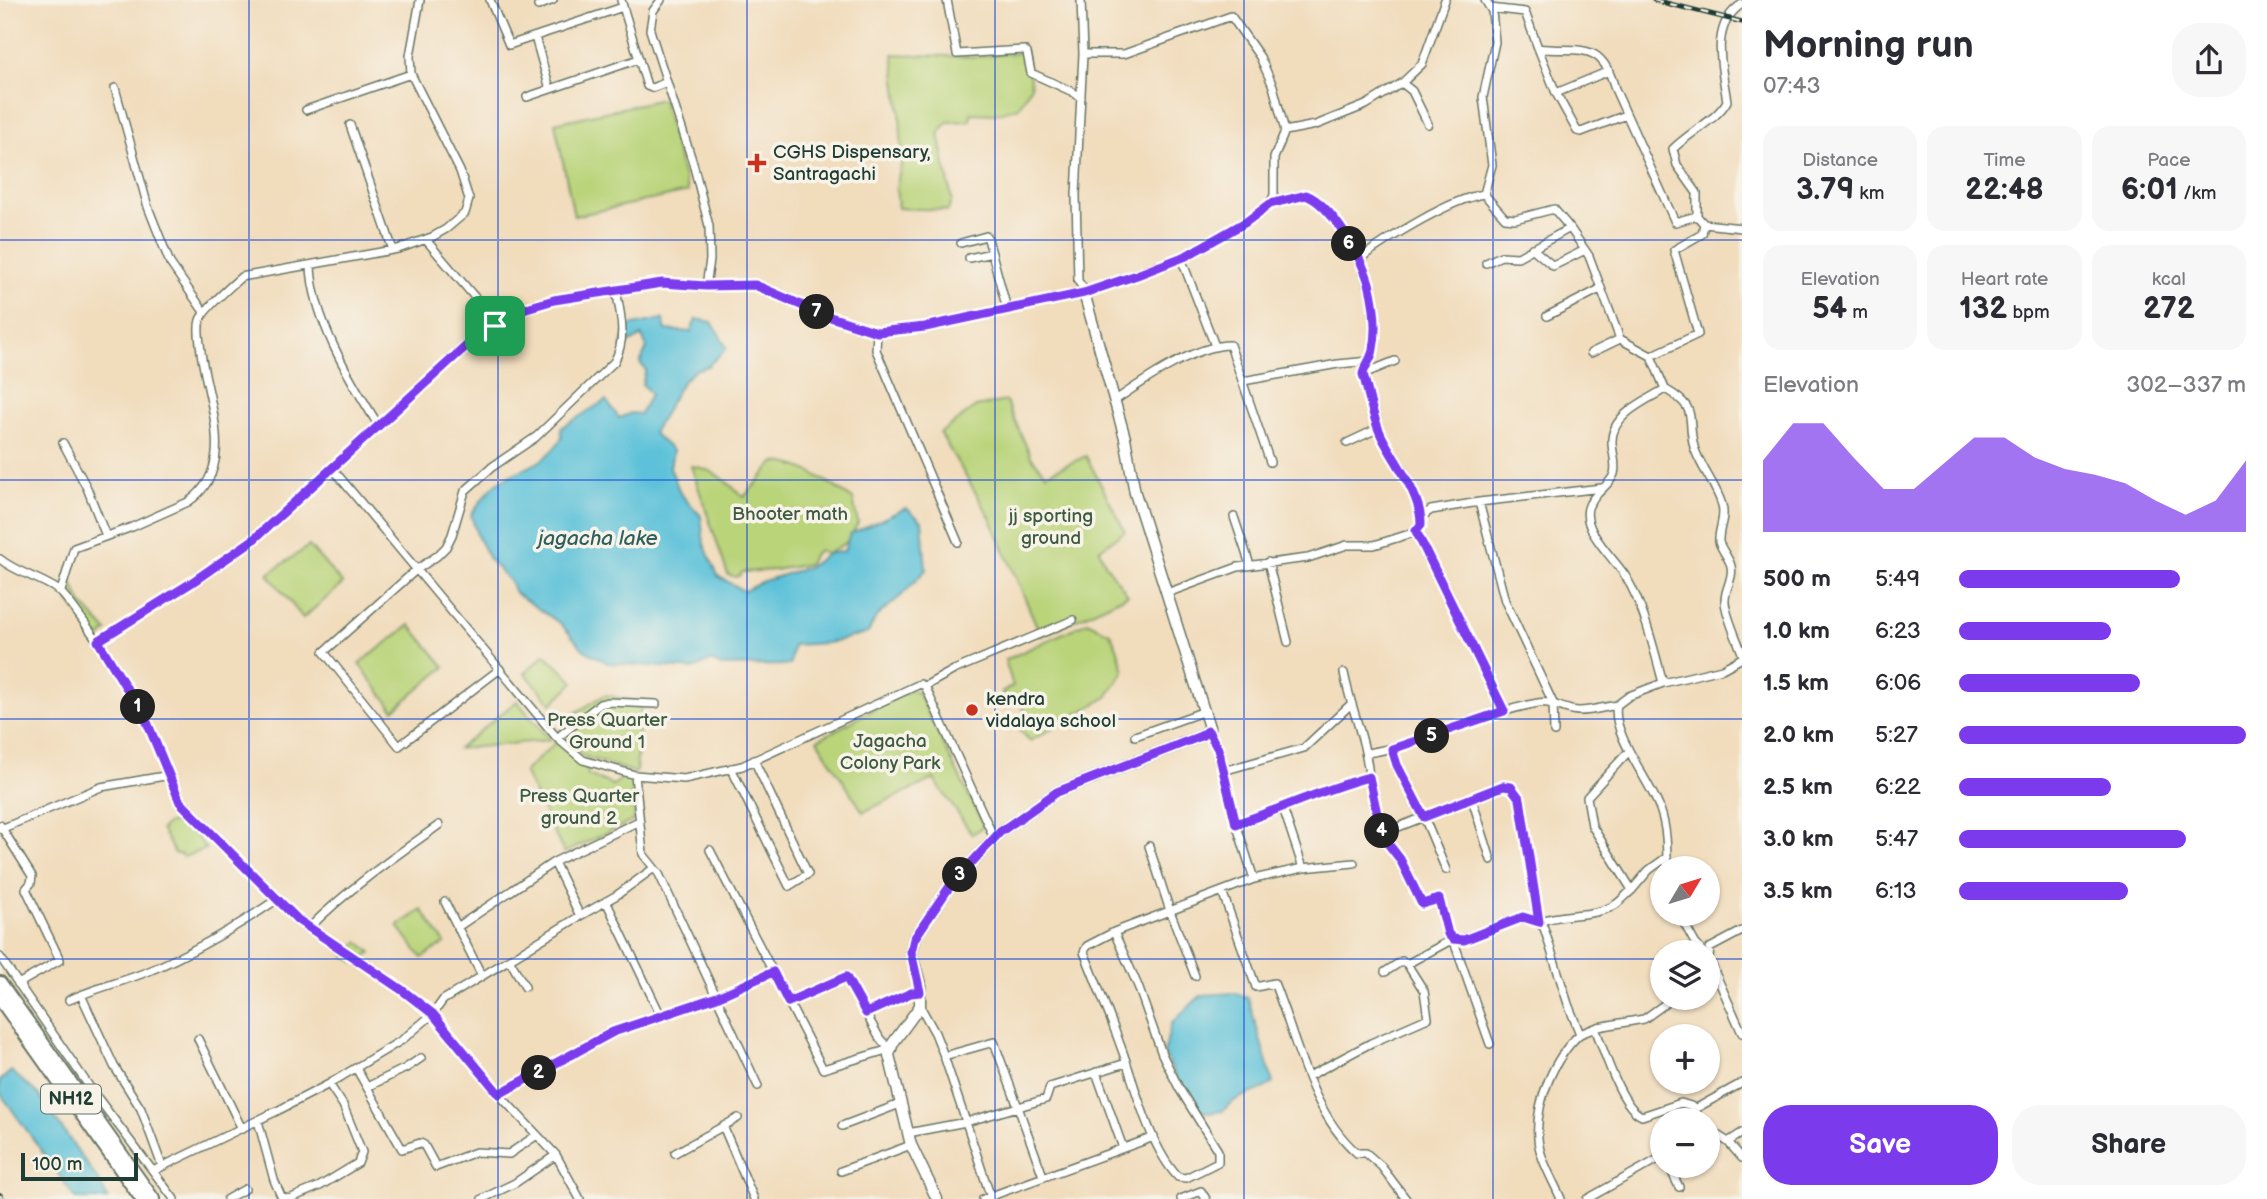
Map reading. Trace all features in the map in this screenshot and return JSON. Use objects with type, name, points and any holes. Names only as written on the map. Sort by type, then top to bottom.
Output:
[{"type":"highway","name":"NH12","points":[[0,983],[153,1199]]},
{"type":"highway","name":"NH12","points":[[0,999],[142,1199]]},
{"type":"main road","points":[[937,1199],[911,1145],[889,1062],[890,1049],[920,1006],[920,992],[911,952],[914,939],[950,886],[994,838],[1025,813],[1057,792],[1208,731],[1209,723],[1135,493],[1125,438],[1085,292]]},
{"type":"street","points":[[61,591],[74,548],[188,502],[209,479],[215,466],[217,435],[203,371],[199,324],[204,312],[240,277],[393,250],[426,240],[462,217],[469,199],[460,171],[411,74],[410,56],[420,0]]},
{"type":"street","points":[[490,0],[509,45],[622,4],[647,86],[652,88],[667,82]]},
{"type":"street","points":[[538,6],[554,0]]},
{"type":"street","points":[[661,0],[653,11],[650,30],[693,163],[709,226],[710,260],[706,286]]},
{"type":"street","points":[[947,0],[957,54],[1024,50],[1031,73],[1081,98]]},
{"type":"street","points":[[1081,0],[1083,54],[1076,195],[1078,281],[1085,292]]},
{"type":"street","points":[[1285,131],[1316,125],[1366,106],[1402,83],[1422,64],[1445,0]]},
{"type":"street","points":[[1484,194],[1492,165],[1483,97],[1495,41],[1490,8],[1485,0]]},
{"type":"street","points":[[1742,4],[1731,11],[1720,39],[1727,101],[1724,108],[1673,149],[1677,165],[1698,193],[1698,216],[1704,224],[1742,228]]},
{"type":"street","points":[[1490,8],[1525,12],[1556,93],[1577,131],[1581,132],[1626,115]]},
{"type":"street","points":[[1083,54],[1124,54],[1231,16],[1260,57],[1273,86],[1285,131],[1274,158],[1274,195],[1270,204]]},
{"type":"street","points":[[535,37],[550,89]]},
{"type":"street","points":[[1538,48],[1572,48],[1600,58],[1608,65],[1626,115],[1675,222],[1698,216]]},
{"type":"street","points":[[527,97],[639,59]]},
{"type":"street","points":[[1556,93],[1609,71]]},
{"type":"street","points":[[306,110],[380,87],[411,74]]},
{"type":"street","points":[[1402,83],[1412,91],[1428,124]]},
{"type":"street","points":[[115,88],[148,207],[170,263],[204,312]]},
{"type":"street","points":[[350,125],[393,250]]},
{"type":"street","points":[[1367,754],[1392,749],[1504,711],[1542,702],[1580,712],[1617,705],[1629,696],[1664,683],[1722,669],[1742,656],[1725,603],[1732,577],[1731,565],[1719,543],[1724,520],[1723,506],[1695,448],[1692,416],[1677,396],[1665,389],[1651,356],[1620,339],[1585,250],[1554,209],[1515,219],[1505,218],[1484,194]]},
{"type":"street","points":[[1358,260],[1384,241],[1439,211],[1484,194]]},
{"type":"street","points":[[98,641],[191,583],[253,540],[475,338],[520,310],[554,300],[662,283],[755,285],[824,315],[877,332],[925,327],[1085,292],[1181,258],[1246,222],[1270,204],[1306,195],[1314,198],[1336,221],[1368,281],[1373,303],[1374,347],[1363,374],[1379,428],[1403,470],[1422,516],[1421,525],[1416,531],[1374,545],[1347,545],[1308,558],[1238,566],[1167,593]]},
{"type":"street","points":[[1651,356],[1698,334],[1674,250],[1702,234],[1704,224]]},
{"type":"street","points":[[1486,263],[1501,256],[1518,257],[1570,228]]},
{"type":"street","points":[[961,243],[986,236],[1007,309]]},
{"type":"street","points":[[426,240],[478,301],[495,326]]},
{"type":"street","points":[[1532,248],[1553,266],[1585,250]]},
{"type":"street","points":[[969,258],[992,253]]},
{"type":"street","points":[[1181,258],[1215,346]]},
{"type":"street","points":[[311,265],[311,284],[316,303],[356,390],[379,426]]},
{"type":"street","points":[[1547,316],[1600,289]]},
{"type":"street","points":[[500,669],[399,746],[324,652],[416,570],[446,547],[465,491],[492,467],[536,437],[614,362],[621,349],[622,321],[616,290]]},
{"type":"street","points":[[877,332],[876,350],[958,542]]},
{"type":"street","points":[[1591,353],[1620,339]]},
{"type":"street","points":[[1114,401],[1139,383],[1200,351],[1230,345],[1270,462]]},
{"type":"street","points":[[1242,382],[1338,364],[1370,361]]},
{"type":"street","points":[[1363,374],[1395,361]]},
{"type":"street","points":[[1664,683],[1644,620],[1626,578],[1595,536],[1588,521],[1588,508],[1613,476],[1613,428],[1620,418],[1665,389]]},
{"type":"street","points":[[1347,443],[1379,428]]},
{"type":"street","points":[[63,443],[87,488],[106,536]]},
{"type":"street","points":[[332,468],[557,738],[583,760],[635,775],[684,779],[754,761],[919,684],[925,686],[994,838]]},
{"type":"street","points":[[1422,516],[1431,510],[1479,502],[1602,488]]},
{"type":"street","points":[[1479,502],[1505,600],[1553,704],[1555,732]]},
{"type":"street","points":[[1234,517],[1250,565]]},
{"type":"street","points":[[1416,531],[1504,711]]},
{"type":"street","points":[[0,559],[12,569],[36,577],[61,591],[98,641],[147,722],[180,802],[276,900],[309,928],[433,1014],[499,1094],[556,1155],[580,1199]]},
{"type":"street","points":[[1268,562],[1288,642]]},
{"type":"street","points":[[925,686],[954,670],[1073,620]]},
{"type":"street","points":[[1345,673],[1350,705],[1358,719],[1367,754],[1369,777],[1382,833],[1400,859],[1422,904],[1439,899],[1448,934],[1453,939],[1490,1044]]},
{"type":"street","points":[[557,738],[600,704],[609,702],[656,705]]},
{"type":"street","points":[[1223,771],[1304,748],[1350,705]]},
{"type":"street","points":[[1617,705],[1614,715],[1629,751],[1660,809],[1667,856]]},
{"type":"street","points":[[1135,736],[1205,711]]},
{"type":"street","points":[[1208,731],[1218,749],[1236,824],[1254,879]]},
{"type":"street","points":[[1392,749],[1446,870]]},
{"type":"street","points":[[1629,751],[1587,797],[1592,826],[1632,890]]},
{"type":"street","points":[[731,768],[789,886],[808,874],[754,761]]},
{"type":"street","points":[[18,984],[60,960],[26,889],[32,876],[1,828],[101,788],[170,775]]},
{"type":"street","points":[[635,775],[643,854],[659,874],[758,1086]]},
{"type":"street","points":[[1236,824],[1329,788],[1369,777]]},
{"type":"street","points":[[1382,833],[1503,786],[1511,787],[1520,799],[1539,922],[1544,928],[1567,1004],[1580,1034]]},
{"type":"street","points":[[1472,799],[1492,860]]},
{"type":"street","points":[[1283,808],[1303,868]]},
{"type":"street","points":[[459,926],[554,862],[639,821]]},
{"type":"street","points":[[309,928],[329,908],[439,825]]},
{"type":"street","points":[[1149,846],[1195,976]]},
{"type":"street","points":[[710,850],[788,1002],[823,1069],[890,1049],[880,1039],[846,977],[788,1002]]},
{"type":"street","points":[[554,862],[580,916]]},
{"type":"street","points":[[1114,932],[1138,986],[1162,1054],[1179,1088],[1218,1151],[1218,1162],[1186,1178],[1178,1177],[1169,1167],[1154,1137],[1084,952],[1087,946],[1114,932],[1254,879],[1303,868],[1354,863]]},
{"type":"street","points":[[153,1171],[258,1121],[356,1068],[401,1040],[433,1014],[443,1000],[606,901],[654,868]]},
{"type":"street","points":[[1407,964],[1453,939],[1464,940],[1523,917],[1539,922],[1547,918],[1580,915],[1614,905],[1650,869]]},
{"type":"street","points":[[1222,891],[1256,987],[1274,983],[1302,1063],[1310,1076],[1312,1091],[1345,1142],[1357,1153],[1366,1153],[1381,1166],[1406,1199]]},
{"type":"street","points":[[69,1000],[160,966],[228,932],[276,900]]},
{"type":"street","points":[[606,901],[661,1016]]},
{"type":"street","points":[[445,902],[482,976]]},
{"type":"street","points":[[1720,942],[1742,931]]},
{"type":"street","points":[[0,957],[91,1089],[174,1199]]},
{"type":"street","points":[[509,959],[525,987]]},
{"type":"street","points":[[1310,1076],[1371,1043],[1428,1018],[1424,991],[1407,964],[1402,961],[1385,972]]},
{"type":"street","points":[[499,1094],[613,1032],[717,997],[773,972]]},
{"type":"street","points":[[1720,985],[1742,1033]]},
{"type":"street","points":[[866,1013],[911,993],[920,992]]},
{"type":"street","points":[[81,995],[114,1066],[141,1109],[162,1166]]},
{"type":"street","points":[[920,1006],[935,1032],[944,1056],[988,1198],[1154,1137]]},
{"type":"street","points":[[1561,1199],[1544,1161],[1538,1139],[1539,1115],[1551,1073],[1570,1043],[1580,1034],[1595,1028],[1644,1019],[1656,1010]]},
{"type":"street","points":[[1595,1028],[1618,1086],[1632,1111],[1642,1116],[1650,1113]]},
{"type":"street","points":[[198,1040],[242,1129]]},
{"type":"street","points":[[944,1056],[994,1042],[1043,1176]]},
{"type":"street","points":[[367,1087],[421,1058]]},
{"type":"street","points":[[908,1133],[966,1122],[1046,1099],[1050,1087],[1126,1062]]},
{"type":"street","points":[[356,1068],[402,1149],[420,1143],[424,1145],[436,1167],[476,1152],[509,1154],[537,1135]]},
{"type":"street","points":[[1096,1072],[1123,1148]]},
{"type":"street","points":[[1697,1108],[1742,1083]]},
{"type":"street","points":[[258,1121],[281,1196],[288,1199],[320,1186],[358,1163],[362,1152],[343,1105],[329,1084]]},
{"type":"street","points":[[1666,1108],[1681,1103],[1692,1108]]},
{"type":"street","points":[[842,1126],[900,1104]]},
{"type":"street","points":[[675,1153],[738,1118]]},
{"type":"street","points":[[723,1126],[754,1199]]},
{"type":"street","points":[[1728,1142],[1742,1133]]},
{"type":"street","points":[[1720,1137],[1742,1158]]},
{"type":"street","points":[[841,1171],[911,1145]]},
{"type":"street","points":[[482,1199],[515,1183],[556,1155]]},
{"type":"street","points":[[1587,1199],[1650,1164]]},
{"type":"street","points":[[1675,1178],[1679,1187]]},
{"type":"street","points":[[227,1199],[245,1189]]},
{"type":"street","points":[[1181,1199],[1201,1191],[1206,1199]]},
{"type":"green space","points":[[1026,52],[1031,86],[1019,107],[995,114],[971,113],[970,121],[947,122],[939,134],[952,200],[948,211],[898,208],[896,187],[902,161],[900,112],[893,54],[973,57]]},
{"type":"green space","points":[[662,99],[688,192],[574,216],[555,123]]},
{"type":"green space","name":"jj sporting ground","points":[[1006,401],[1031,457],[1046,474],[1086,456],[1125,531],[1099,550],[1106,565],[1128,595],[1041,636],[990,517],[940,433],[976,407]]},
{"type":"green space","name":"Bhooter math","points":[[775,462],[806,470],[853,499],[858,523],[848,541],[827,554],[819,550],[809,564],[743,572],[737,577],[728,575],[691,466],[713,473],[744,497]]},
{"type":"green space","points":[[309,546],[343,584],[303,618],[268,574]]},
{"type":"green space","points":[[72,583],[82,604],[107,631],[98,640],[65,596],[67,586]]},
{"type":"green space","points":[[1087,622],[1110,633],[1124,671],[1107,697],[1030,741],[1017,727],[1027,722],[1020,698],[1006,700],[1002,692],[1013,686],[1005,660]]},
{"type":"green space","points":[[410,625],[445,667],[394,710],[359,664]]},
{"type":"green space","points":[[545,654],[574,682],[552,704],[525,673]]},
{"type":"green space","name":"Jagacha Colony Park","points":[[910,690],[918,693],[984,826],[972,834],[934,779],[863,812],[817,740]]},
{"type":"green space","name":"Press Quarter Ground 1","points":[[605,695],[641,702],[636,773],[583,756],[558,734],[575,713]]},
{"type":"green space","points":[[517,701],[550,740],[458,749]]},
{"type":"green space","name":"Press Quarter ground 2","points":[[556,742],[587,766],[588,775],[613,785],[624,777],[631,779],[635,820],[564,853],[524,772]]},
{"type":"green space","points":[[185,821],[206,849],[183,857],[181,854],[175,854],[161,829],[169,823]]},
{"type":"green space","points":[[422,910],[445,943],[422,958],[398,926]]},
{"type":"green space","points":[[359,942],[371,952],[358,964],[344,955]]},
{"type":"water","name":"jagacha lake","points":[[663,319],[666,330],[691,332],[696,319],[712,322],[727,348],[708,366],[695,370],[682,382],[653,433],[673,451],[670,467],[680,493],[701,516],[704,544],[718,576],[744,591],[764,581],[809,567],[827,554],[844,551],[850,534],[906,508],[922,521],[926,570],[876,617],[868,633],[828,643],[793,645],[790,665],[721,666],[711,661],[694,669],[608,663],[584,650],[561,624],[515,593],[511,583],[489,559],[478,538],[471,515],[481,501],[500,481],[547,456],[562,438],[561,428],[606,400],[619,418],[631,413],[640,414],[651,394],[642,384],[646,370],[640,363],[647,348],[642,336],[622,346],[628,326]]},
{"type":"water","points":[[1236,993],[1248,998],[1273,1083],[1234,1101],[1223,1111],[1209,1113],[1195,1107],[1164,1053],[1171,1024],[1197,999],[1202,995]]},
{"type":"water","points":[[11,1071],[38,1094],[98,1180],[108,1199],[76,1199],[0,1093],[0,1081]]},
{"type":"railway","points":[[1654,0],[1742,22]]},
{"type":"railway","points":[[0,1195],[3,1199]]},
{"type":"place","name":"CGHS Dispensary, Santragachi","points":[[757,163]]},
{"type":"place","name":"kendra vidalaya school","points":[[972,710]]},
{"type":"route","points":[[1306,195],[1314,198],[1336,221],[1368,281],[1373,303],[1374,347],[1363,374],[1375,418],[1382,437],[1403,470],[1422,516],[1421,525],[1416,531],[1504,711],[1392,749],[1397,765],[1424,817],[1503,786],[1511,787],[1520,799],[1539,922],[1523,917],[1464,940],[1453,939],[1448,934],[1439,899],[1422,904],[1400,859],[1386,841],[1373,802],[1369,777],[1329,788],[1236,824],[1218,749],[1208,731],[1057,792],[1000,832],[950,886],[911,945],[920,992],[911,993],[866,1013],[846,977],[788,1002],[773,972],[717,997],[613,1032],[499,1094],[433,1014],[298,920],[180,802],[147,722],[98,641],[191,583],[253,540],[475,338],[495,326],[520,310],[554,300],[662,283],[755,285],[824,315],[877,332],[925,327],[1086,292],[1186,256],[1246,222],[1270,204],[1306,195]]}]
